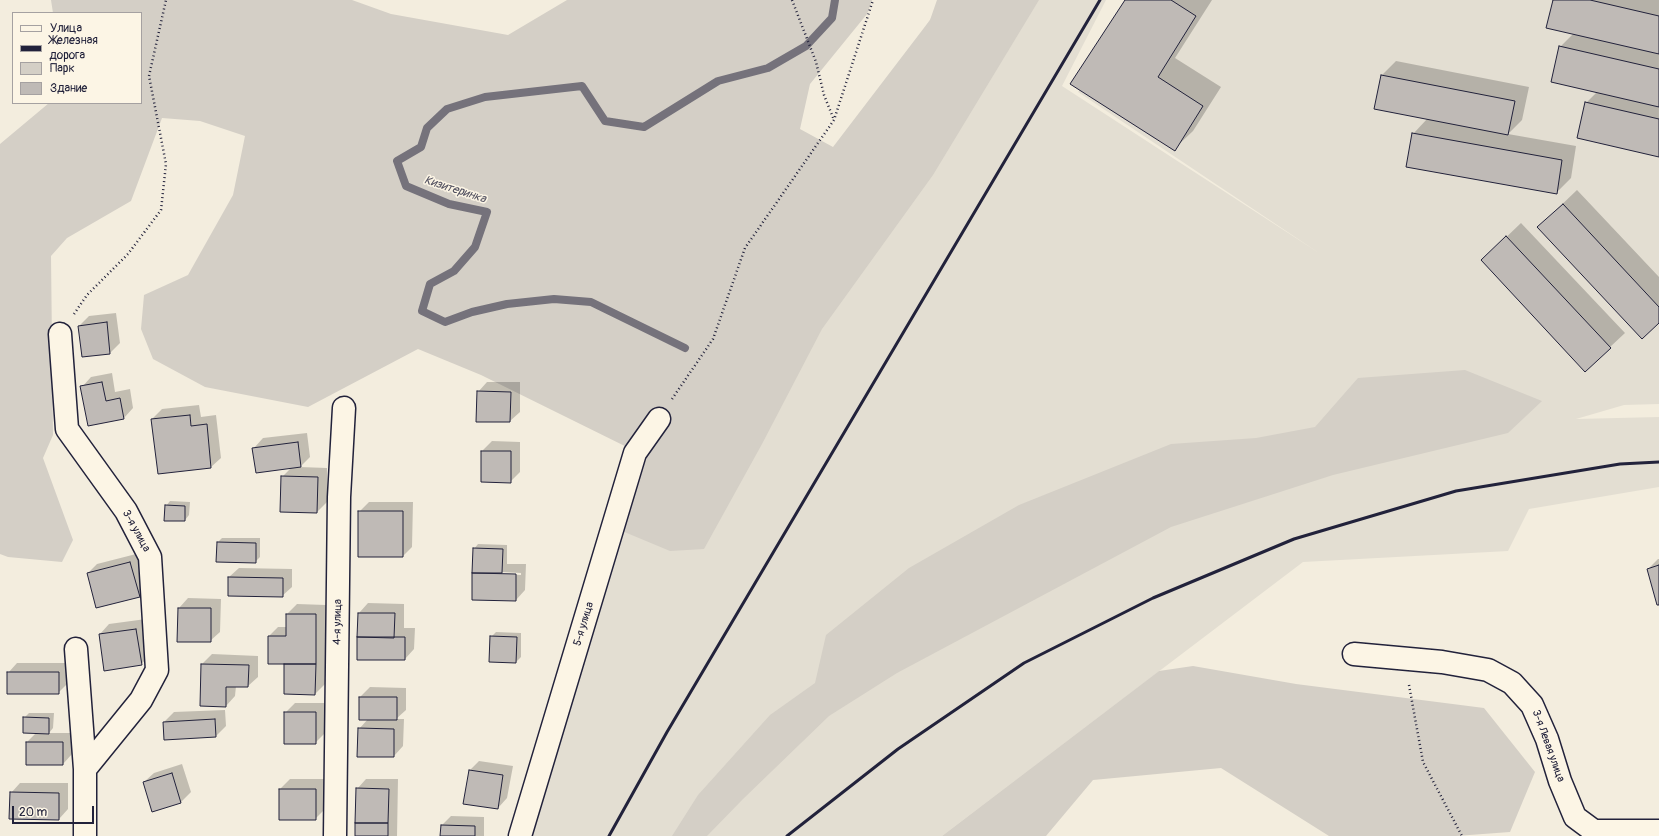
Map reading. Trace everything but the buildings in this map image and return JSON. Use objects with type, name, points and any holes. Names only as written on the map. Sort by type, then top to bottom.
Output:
[{"type":"street","name":"3-я улица","points":[[60,334],[67,429],[126,512],[150,556],[157,670],[141,700],[84,770]]},
{"type":"street","name":"4-я улица","points":[[335,836],[339,497],[344,408]]},
{"type":"street","name":"5-я улица","points":[[520,836],[635,453],[659,419]]},
{"type":"street","points":[[76,649],[84,770],[85,836]]},
{"type":"street","name":"3-я Левая улица","points":[[1354,654],[1442,662],[1488,670],[1512,683],[1532,704],[1547,740],[1560,781],[1575,817],[1594,831],[1659,831]]},
{"type":"path","points":[[60,334],[87,295],[128,254],[160,210],[166,164],[149,76],[162,10],[166,0]]},
{"type":"path","points":[[792,0],[804,25],[816,62],[824,95],[834,120]]},
{"type":"path","points":[[659,419],[713,340],[745,248],[834,120],[873,0]]},
{"type":"path","points":[[1404,659],[1423,762],[1462,836]]},
{"type":"shaded area","points":[[943,0],[1106,0],[1062,86],[1319,253],[1078,92],[1130,0],[1659,0],[1659,404],[1624,405],[1576,419],[1659,417],[1659,487],[1529,509],[1508,551],[1303,562],[942,836],[522,836],[635,466]]},
{"type":"green space","points":[[51,0],[352,0],[391,14],[508,35],[567,0],[872,0],[867,14],[810,84],[800,129],[833,147],[930,20],[937,0],[1039,0],[933,175],[822,329],[762,444],[704,549],[670,551],[622,531],[647,457],[481,375],[418,349],[308,407],[205,387],[153,359],[141,329],[144,295],[188,275],[233,195],[245,136],[200,121],[162,118],[131,201],[67,238],[51,256],[53,435],[43,458],[73,540],[62,562],[8,557],[0,554],[0,144],[48,104],[142,104],[142,12],[53,12]]},
{"type":"green space","points":[[1465,370],[1542,401],[1508,433],[1333,475],[1171,527],[897,673],[829,716],[707,836],[672,836],[698,795],[770,715],[815,683],[826,635],[909,568],[1019,505],[1171,444],[1256,438],[1315,427],[1358,378]]},
{"type":"green space","points":[[1193,666],[1296,684],[1484,708],[1535,772],[1510,832],[1456,836],[1329,836],[1221,768],[1093,780],[1046,836],[942,836],[1159,671]]},
{"type":"waterway","name":"Кизитеринка","points":[[685,348],[591,302],[554,299],[507,304],[472,312],[445,322],[422,311],[430,284],[454,271],[475,247],[487,212],[449,204],[406,186],[397,161],[421,147],[427,128],[447,109],[485,97],[582,86],[605,121],[644,127],[718,81],[768,68],[806,46],[832,18],[835,0]]},
{"type":"railway","points":[[609,836],[667,732],[1100,0]]},
{"type":"railway","points":[[787,836],[898,749],[1024,663],[1153,598],[1294,539],[1456,491],[1620,464],[1659,462]]}]
